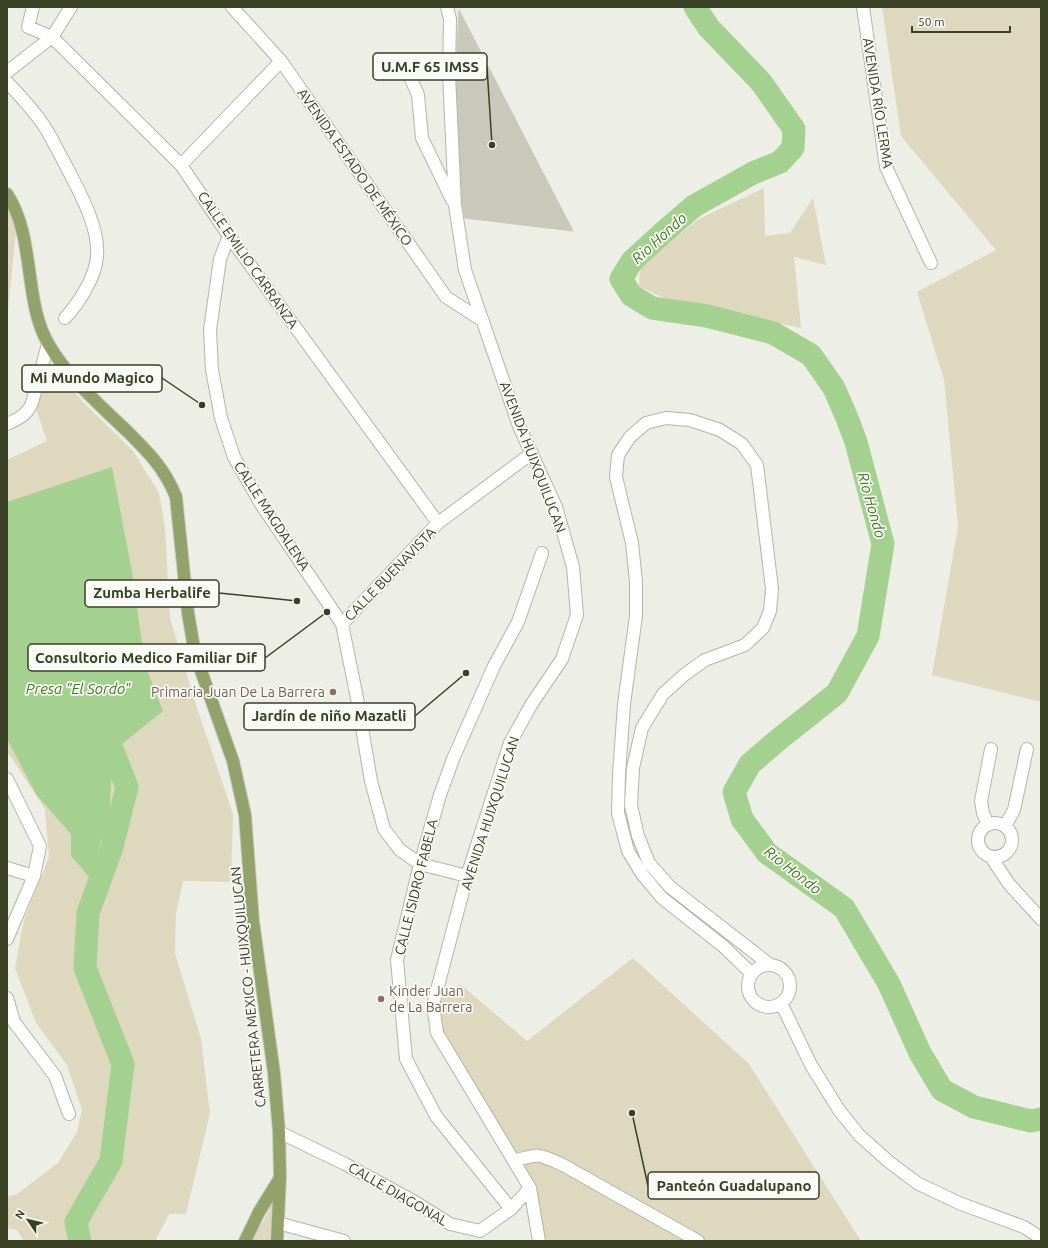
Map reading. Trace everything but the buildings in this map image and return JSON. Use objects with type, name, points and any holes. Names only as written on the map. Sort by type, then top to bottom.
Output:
[{"type":"main road","name":"CARRETERA MEXICO - HUIXQUILUCAN","points":[[7,194],[17,214],[29,261],[35,307],[41,328],[48,344],[62,365],[81,387],[152,457],[164,471],[176,497],[188,613],[195,654],[233,761],[246,815],[253,921],[274,1073],[279,1132],[280,1178],[277,1241]]},
{"type":"main road","points":[[245,1241],[259,1212],[280,1178]]},
{"type":"street","name":"CALLE EMILIO CARRANZA","points":[[33,7],[28,27],[52,37],[181,165],[229,236],[438,523]]},
{"type":"street","points":[[7,72],[52,37],[71,7]]},
{"type":"street","name":"AVENIDA ESTADO DE MÉXICO","points":[[232,7],[281,60],[446,298],[483,321]]},
{"type":"street","name":"AVENIDA HUIXQUILUCAN","points":[[447,7],[450,19],[449,74],[455,205],[465,270],[519,426],[556,507],[573,567],[577,615],[562,659],[531,705],[510,744],[467,876],[433,1005],[436,1033],[530,1188],[539,1241]]},
{"type":"street","name":"AVENIDA RÍO LERMA","points":[[863,7],[886,167],[931,263]]},
{"type":"street","points":[[181,165],[281,60]]},
{"type":"street","points":[[408,72],[418,95],[422,138],[455,205]]},
{"type":"street","points":[[7,82],[44,126],[86,206],[96,235],[97,258],[90,282],[77,306],[65,318]]},
{"type":"street","name":"CALLE MAGDALENA","points":[[229,236],[220,259],[210,330],[212,370],[221,418],[234,457],[261,504],[342,624]]},
{"type":"street","points":[[7,424],[18,419],[29,409],[48,344]]},
{"type":"street","points":[[752,973],[723,946],[662,898],[642,874],[628,850],[618,813],[624,704],[636,616],[636,582],[632,543],[616,477],[618,455],[630,437],[646,423],[666,418],[690,420],[720,430],[742,444],[756,465],[772,590],[770,611],[763,628],[745,645],[706,660],[684,674],[662,694],[642,728],[633,768],[631,805],[638,836],[649,863],[670,887],[769,964]]},
{"type":"street","name":"CALLE BUENAVISTA","points":[[467,876],[420,864],[400,850],[384,829],[371,781],[357,698],[342,624],[438,523],[532,453]]},
{"type":"street","name":"CALLE ISIDRO FABELA","points":[[512,1209],[436,1116],[406,1059],[397,960],[420,864],[440,795],[453,759],[494,666],[518,622],[542,553]]},
{"type":"street","points":[[988,825],[982,813],[981,801],[991,749]]},
{"type":"street","points":[[1005,826],[1014,810],[1027,749]]},
{"type":"street","points":[[7,779],[40,846],[34,876],[7,939]]},
{"type":"street","points":[[991,857],[1003,855],[1011,847],[1012,835],[1005,826],[1000,824],[994,823],[983,828],[978,839],[979,845],[982,850],[991,857],[1009,884],[1041,919]]},
{"type":"street","points":[[7,868],[34,876]]},
{"type":"street","points":[[769,964],[781,968],[789,979],[790,985],[789,992],[782,1003],[769,1007],[756,1003],[749,992],[748,979],[756,968],[769,964]]},
{"type":"street","points":[[7,998],[14,1022],[55,1076],[69,1114]]},
{"type":"street","points":[[782,1003],[811,1065],[839,1110],[859,1135],[888,1161],[917,1183],[959,1203],[1024,1227],[1041,1238]]},
{"type":"street","name":"CALLE DIAGONAL","points":[[279,1132],[345,1164],[415,1202],[450,1224],[480,1231],[512,1209],[530,1188]]},
{"type":"street","points":[[514,1161],[534,1155],[543,1156],[562,1165],[698,1241]]},
{"type":"street","points":[[278,1223],[344,1241]]},
{"type":"shaded area","points":[[882,7],[1041,7],[1041,702],[932,675],[958,527],[944,380],[917,292],[996,250],[901,136]]},
{"type":"shaded area","points":[[764,188],[765,236],[790,233],[813,198],[826,265],[794,257],[801,328],[668,300],[639,286],[640,265],[699,219]]},
{"type":"shaded area","points":[[7,207],[16,231],[7,320]]},
{"type":"shaded area","points":[[49,363],[83,402],[133,451],[159,493],[165,528],[170,618],[196,705],[233,814],[231,882],[183,881],[176,913],[175,953],[201,1039],[210,1113],[186,1214],[169,1214],[155,1241],[24,1241],[17,1230],[7,1228],[7,1197],[17,1194],[58,1163],[77,1132],[82,1110],[67,1065],[36,1023],[15,968],[24,920],[49,857],[45,809],[7,751],[7,460],[47,441],[36,409]]},
{"type":"shaded area","points":[[633,958],[749,1064],[861,1241],[539,1241],[530,1188],[437,1033],[433,1005],[460,984],[527,1041]]},
{"type":"shaded area","points":[[272,1203],[270,1241],[251,1241],[264,1220]]},
{"type":"water","name":"Presa \"El Sordo\"","points":[[112,467],[132,572],[145,665],[163,711],[113,751],[109,822],[100,844],[91,879],[71,856],[71,834],[36,794],[7,739],[7,502]]},
{"type":"waterway","name":"Rio Hondo","points":[[695,7],[709,28],[761,82],[794,129],[793,148],[780,162],[753,173],[694,206],[632,261],[621,279],[631,295],[652,308],[707,316],[773,333],[811,355],[834,388],[847,418],[856,442],[883,544],[868,636],[837,693],[750,764],[734,792],[742,819],[767,853],[844,908],[889,984],[920,1053],[942,1090],[974,1107],[1031,1121],[1041,1119]]},
{"type":"waterway","points":[[80,1241],[76,1222],[111,1161],[123,1064],[85,968],[88,913],[112,847],[127,787],[113,751]]},
{"type":"place","name":"U.M.F 65 IMSS","points":[[492,145]]},
{"type":"place","name":"Mi Mundo Magico","points":[[202,405]]},
{"type":"place","name":"Zumba Herbalife","points":[[297,601]]},
{"type":"place","name":"Consultorio Medico Familiar Dif","points":[[327,612]]},
{"type":"place","name":"Jardín de niño Mazatli","points":[[466,673]]},
{"type":"place","name":"Primaria Juan De La Barrera","points":[[333,692]]},
{"type":"place","name":"Kinder Juan de La Barrera","points":[[381,999]]},
{"type":"place","name":"Panteón Guadalupano","points":[[632,1113]]}]
